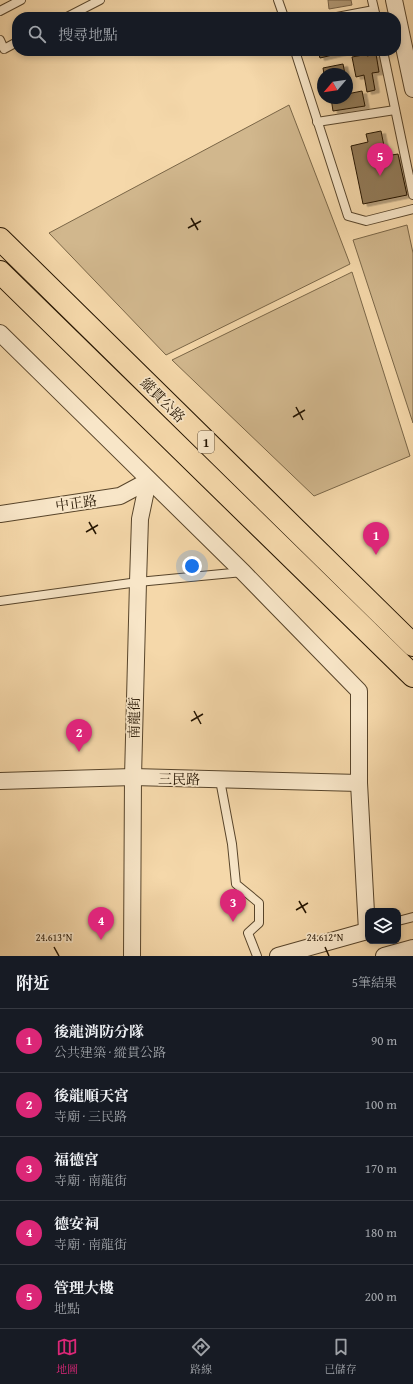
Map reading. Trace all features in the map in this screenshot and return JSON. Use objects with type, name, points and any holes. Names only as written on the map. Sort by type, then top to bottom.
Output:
[{"type":"main road","name":"縱貫公路","points":[[0,239],[413,645]]},
{"type":"main road","name":"縱貫公路","points":[[0,272],[413,676]]},
{"type":"street","points":[[394,0],[397,12]]},
{"type":"street","points":[[401,33],[413,89]]},
{"type":"street","points":[[0,333],[148,481],[243,572],[359,691],[359,783],[366,908]]},
{"type":"street","name":"中正路","points":[[0,514],[120,496],[148,481]]},
{"type":"street","name":"南龍街","points":[[132,956],[133,778],[140,520],[148,481]]},
{"type":"street","name":"三民路","points":[[0,781],[133,778],[359,783]]},
{"type":"street","points":[[278,956],[365,932]]},
{"type":"street","points":[[384,956],[413,948]]},
{"type":"lane","points":[[0,11],[21,0]]},
{"type":"lane","points":[[77,12],[100,0]]},
{"type":"lane","points":[[278,0],[282,12]]},
{"type":"lane","points":[[372,0],[375,12]]},
{"type":"lane","points":[[0,40],[4,49],[12,45]]},
{"type":"lane","points":[[297,56],[348,216],[366,221],[413,210]]},
{"type":"lane","points":[[384,56],[413,196]]},
{"type":"lane","points":[[317,122],[395,110]]},
{"type":"lane","points":[[0,601],[138,582],[243,572]]},
{"type":"lane","points":[[220,780],[232,844],[236,884],[259,903],[259,922],[248,933],[257,956]]},
{"type":"lane","points":[[401,921],[413,917]]},
{"type":"shaded area","points":[[328,0],[351,0],[352,5],[329,9]]},
{"type":"shaded area","points":[[289,105],[350,264],[166,355],[49,233]]},
{"type":"shaded area","points":[[407,225],[413,253],[413,423],[353,240]]},
{"type":"shaded area","points":[[352,272],[410,456],[314,496],[172,360]]},
{"type":"building","points":[[376,56],[379,72],[372,73],[375,90],[367,92],[364,75],[356,77],[352,57]]},
{"type":"building","points":[[343,64],[344,68],[323,68]]},
{"type":"building","points":[[362,91],[365,106],[333,111],[332,104],[353,104],[353,93]]},
{"type":"building","points":[[381,131],[386,156],[398,154],[407,195],[363,204],[351,146],[368,142],[366,134]]},
{"type":"place","name":"管理大樓","points":[[380,176]]},
{"type":"place","name":"後龍消防分隊","points":[[376,555]]},
{"type":"place","name":"後龍順天宮","points":[[79,752]]},
{"type":"place","name":"福德宮","points":[[233,922]]},
{"type":"place","name":"德安祠","points":[[101,940]]}]
